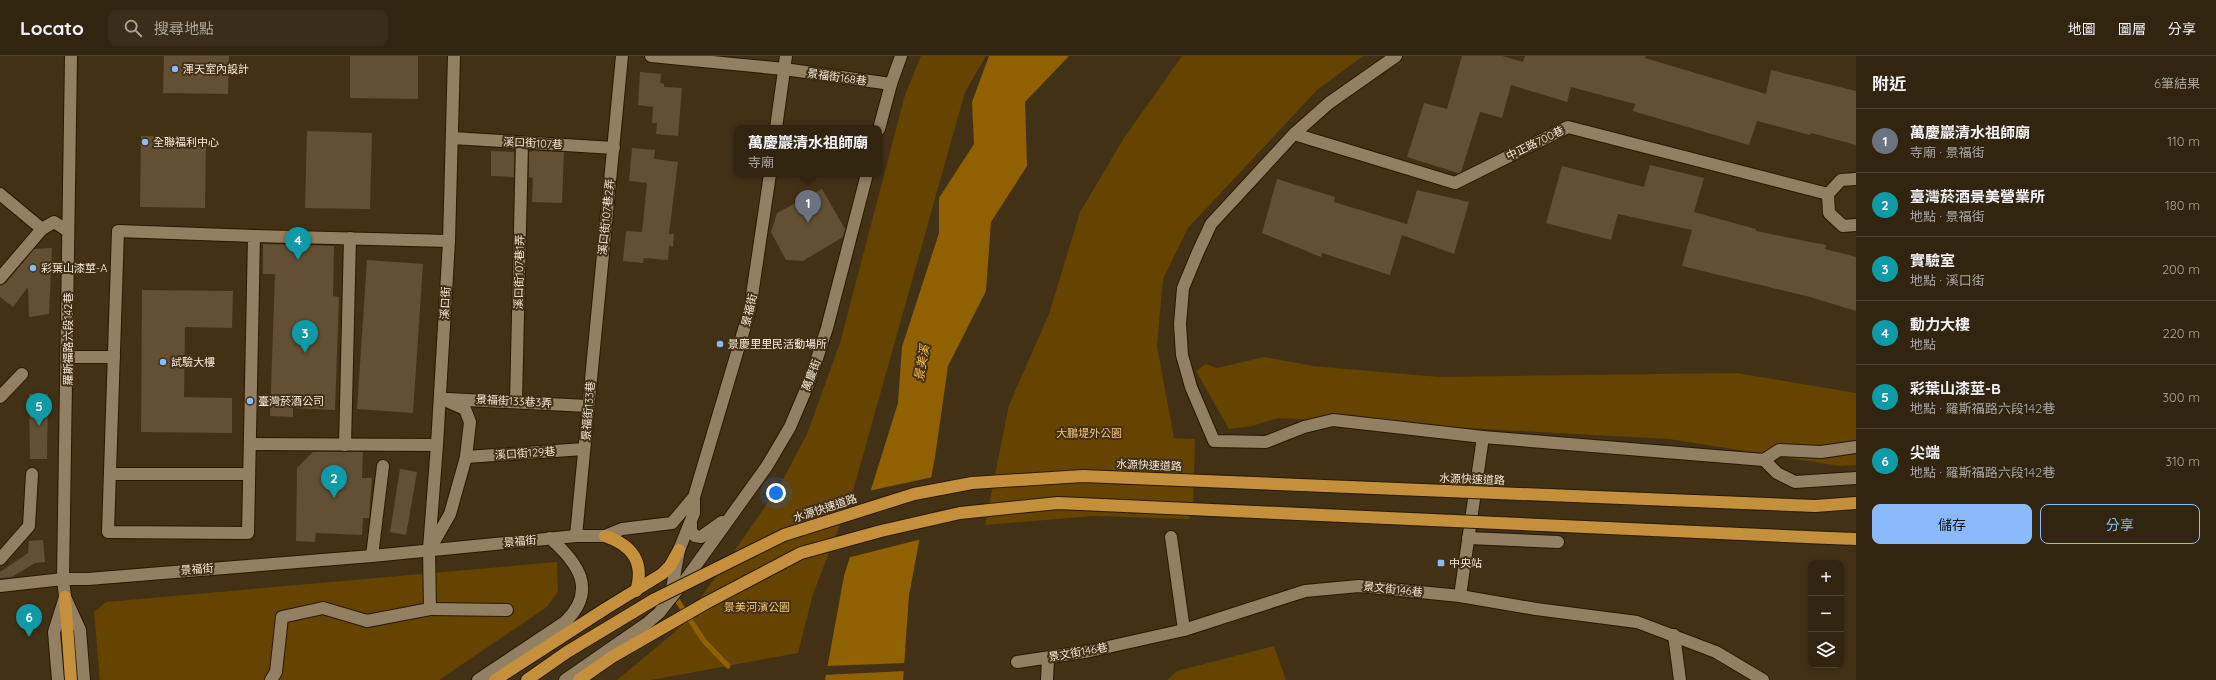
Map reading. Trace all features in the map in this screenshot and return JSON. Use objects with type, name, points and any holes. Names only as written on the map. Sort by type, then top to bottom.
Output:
[{"type":"highway","name":"水源快速道路","points":[[527,680],[567,652],[655,599],[784,535],[914,494],[972,483],[1083,476],[1815,506],[1856,503]]},
{"type":"highway","points":[[579,680],[612,657],[726,592],[801,553],[881,531],[960,513],[1058,503],[1856,539]]},
{"type":"highway","points":[[604,536],[625,546],[634,555],[640,577],[636,590]]},
{"type":"highway","points":[[495,680],[662,574],[679,550]]},
{"type":"highway","points":[[64,597],[71,680]]},
{"type":"street","name":"羅斯福路六段142巷","points":[[58,680],[54,632],[64,597],[63,579],[68,357],[68,231],[71,56]]},
{"type":"street","name":"溪口街","points":[[430,609],[429,549],[438,445],[448,241],[454,56]]},
{"type":"street","name":"溪口街107巷2弄","points":[[599,286],[622,56]]},
{"type":"street","name":"景福街168巷","points":[[651,56],[784,69],[891,84]]},
{"type":"street","points":[[776,125],[786,56]]},
{"type":"street","points":[[880,125],[891,84],[901,56]]},
{"type":"street","points":[[1396,56],[1329,103],[1294,134],[1211,224],[1183,288],[1180,324],[1182,355],[1191,387],[1214,441],[1266,442],[1304,427],[1333,420],[1483,436],[1764,460],[1780,450],[1821,452],[1856,447]]},
{"type":"street","name":"中正路700巷","points":[[1294,134],[1455,183],[1568,127],[1828,194]]},
{"type":"street","name":"溪口街107巷","points":[[452,138],[614,148]]},
{"type":"street","name":"溪口街107巷1弄","points":[[516,401],[522,142]]},
{"type":"street","name":"景福街","points":[[0,586],[63,579],[88,579],[372,556],[429,549],[550,538],[604,536],[622,529],[663,526],[672,523],[694,497],[750,309],[770,177]]},
{"type":"street","name":"萬慶街","points":[[565,680],[646,624],[669,601],[766,466],[790,427],[810,380],[827,328],[866,177]]},
{"type":"street","points":[[1856,179],[1841,180],[1828,194],[1829,213],[1843,226],[1856,225]]},
{"type":"street","points":[[0,194],[42,229]]},
{"type":"street","points":[[0,278],[42,229],[54,222],[68,231]]},
{"type":"street","points":[[254,236],[248,533],[108,532],[118,231],[448,241]]},
{"type":"street","points":[[345,445],[350,238]]},
{"type":"street","name":"景福街133巷","points":[[576,536],[599,286]]},
{"type":"street","points":[[68,357],[114,357]]},
{"type":"street","points":[[0,397],[22,374]]},
{"type":"street","points":[[429,549],[450,514],[466,457],[470,422],[465,409],[440,398]]},
{"type":"street","name":"景福街133巷3弄","points":[[440,398],[588,406]]},
{"type":"street","points":[[1460,596],[1483,436]]},
{"type":"street","points":[[250,444],[438,445]]},
{"type":"street","name":"溪口街129巷","points":[[466,457],[584,449]]},
{"type":"street","points":[[1764,460],[1777,473],[1795,482],[1856,478]]},
{"type":"street","points":[[372,556],[383,466]]},
{"type":"street","points":[[0,559],[29,526],[32,474]]},
{"type":"street","points":[[110,474],[249,474]]},
{"type":"street","points":[[694,497],[691,531],[695,536],[701,537],[732,514]]},
{"type":"street","points":[[669,601],[679,550],[691,523]]},
{"type":"street","points":[[1171,537],[1184,630]]},
{"type":"street","points":[[478,680],[565,622],[575,612],[580,602],[583,589],[580,575],[573,560],[550,538]]},
{"type":"street","points":[[1468,538],[1558,542]]},
{"type":"street","name":"景文街146巷","points":[[1017,662],[1090,651],[1184,630],[1305,591],[1359,586],[1460,596],[1536,609],[1637,622],[1716,652],[1763,680]]},
{"type":"street","name":"羅斯福路六段142巷","points":[[64,597],[80,630],[84,680]]},
{"type":"street","points":[[271,680],[276,672],[282,617],[323,608],[367,621],[430,609],[507,610]]},
{"type":"street","points":[[1674,635],[1680,680]]},
{"type":"street","points":[[1047,680],[1048,658]]},
{"type":"green space","name":"景美河濱公園","points":[[921,56],[986,56],[965,92],[853,491],[813,594],[798,653],[651,680],[617,680],[676,631],[780,485],[807,434],[840,343],[905,95]]},
{"type":"green space","name":"大鵬堤外公園","points":[[1182,56],[1363,56],[1317,90],[1188,228],[1163,279],[1157,346],[1174,438],[1195,439],[1193,509],[1188,509],[1190,519],[1093,516],[985,525],[1009,405],[1049,314],[1080,212],[1124,138]]},
{"type":"green space","points":[[1264,357],[1313,366],[1439,377],[1736,373],[1856,393],[1856,465],[1840,466],[1669,439],[1278,418],[1252,426],[1229,429],[1196,371],[1206,364],[1217,368]]},
{"type":"green space","points":[[557,562],[558,591],[547,607],[439,680],[100,680],[94,612],[106,602]]},
{"type":"green space","points":[[1274,646],[1286,680],[1167,680],[1177,671]]},
{"type":"water","name":"景美溪","points":[[989,56],[1069,56],[1025,102],[1027,166],[991,222],[986,291],[948,366],[935,457],[909,595],[903,680],[825,680],[844,576],[898,403],[902,347],[939,233],[939,198],[974,144],[972,102]]},
{"type":"pier","points":[[933,477],[922,539],[847,558],[868,491]]},
{"type":"pier","points":[[906,663],[905,671],[823,675],[825,666]]},
{"type":"building","points":[[164,56],[229,56],[228,94],[163,93]]},
{"type":"building","points":[[350,56],[418,56],[418,99],[350,98]]},
{"type":"building","points":[[1462,56],[1502,56],[1523,62],[1525,56],[1646,56],[1645,58],[1766,94],[1771,70],[1856,91],[1856,145],[1757,121],[1749,145],[1633,111],[1635,104],[1571,87],[1567,102],[1511,85],[1502,118],[1480,112],[1461,172],[1458,173],[1407,157],[1424,103],[1447,109]]},
{"type":"building","points":[[640,72],[661,74],[660,83],[664,84],[664,87],[682,88],[678,136],[656,134],[657,123],[652,123],[653,107],[638,105]]},
{"type":"building","points":[[307,131],[372,133],[370,209],[305,208]]},
{"type":"building","points":[[141,136],[206,137],[205,208],[140,207]]},
{"type":"building","points":[[632,148],[655,150],[654,159],[678,162],[669,234],[674,234],[673,247],[669,246],[668,260],[644,258],[643,263],[623,261],[626,231],[642,232],[647,183],[629,181]]},
{"type":"building","points":[[491,151],[514,152],[514,177],[491,176]]},
{"type":"building","points":[[529,152],[564,152],[562,203],[532,202],[533,178],[529,177]]},
{"type":"building","points":[[1650,165],[1704,178],[1694,212],[1756,229],[1756,231],[1826,245],[1825,249],[1856,257],[1856,311],[1810,297],[1682,266],[1692,230],[1618,214],[1611,240],[1546,223],[1562,166],[1644,187]]},
{"type":"building","points":[[1277,179],[1335,197],[1334,202],[1407,224],[1417,190],[1469,202],[1454,254],[1402,235],[1390,275],[1322,253],[1321,257],[1262,233]]},
{"type":"building","points":[[822,189],[845,229],[843,237],[803,261],[786,260],[771,232],[777,213]]},
{"type":"building","points":[[263,244],[334,246],[333,296],[339,297],[335,410],[293,408],[293,417],[270,416],[275,274],[263,274]]},
{"type":"building","name":"彩葉山漆莖-A","points":[[52,248],[49,314],[29,317],[28,287],[13,307],[0,297],[0,286],[6,283],[34,249]]},
{"type":"building","points":[[367,260],[423,264],[413,413],[357,409]]},
{"type":"building","name":"試驗大樓","points":[[142,290],[233,291],[232,328],[185,327],[184,397],[232,398],[232,433],[141,432]]},
{"type":"building","points":[[29,394],[48,394],[47,459],[30,459]]},
{"type":"building","points":[[313,452],[363,452],[362,478],[372,478],[369,518],[363,518],[362,535],[316,533],[315,542],[296,541],[297,468]]},
{"type":"building","points":[[400,469],[417,472],[406,535],[390,532]]},
{"type":"building","points":[[43,540],[45,562],[35,563],[12,577],[0,578],[0,572],[28,553],[29,541]]},
{"type":"waterway","points":[[675,597],[704,641],[728,666]]},
{"type":"place","name":"渾天室內設計","points":[[175,69]]},
{"type":"place","name":"全聯福利中心","points":[[145,142]]},
{"type":"place","name":"萬慶巖清水祖師廟","points":[[808,223]]},
{"type":"place","name":"動力大樓","points":[[298,260]]},
{"type":"place","name":"彩葉山漆莖-A","points":[[33,268]]},
{"type":"place","name":"景慶里里民活動場所","points":[[720,344]]},
{"type":"place","name":"實驗室","points":[[305,353]]},
{"type":"place","name":"試驗大樓","points":[[163,362]]},
{"type":"place","name":"臺灣菸酒公司","points":[[250,401]]},
{"type":"place","name":"彩葉山漆莖-B","points":[[39,426]]},
{"type":"place","name":"臺灣菸酒景美營業所","points":[[334,498]]},
{"type":"place","name":"中央站","points":[[1441,563]]},
{"type":"place","name":"尖端","points":[[29,637]]}]
